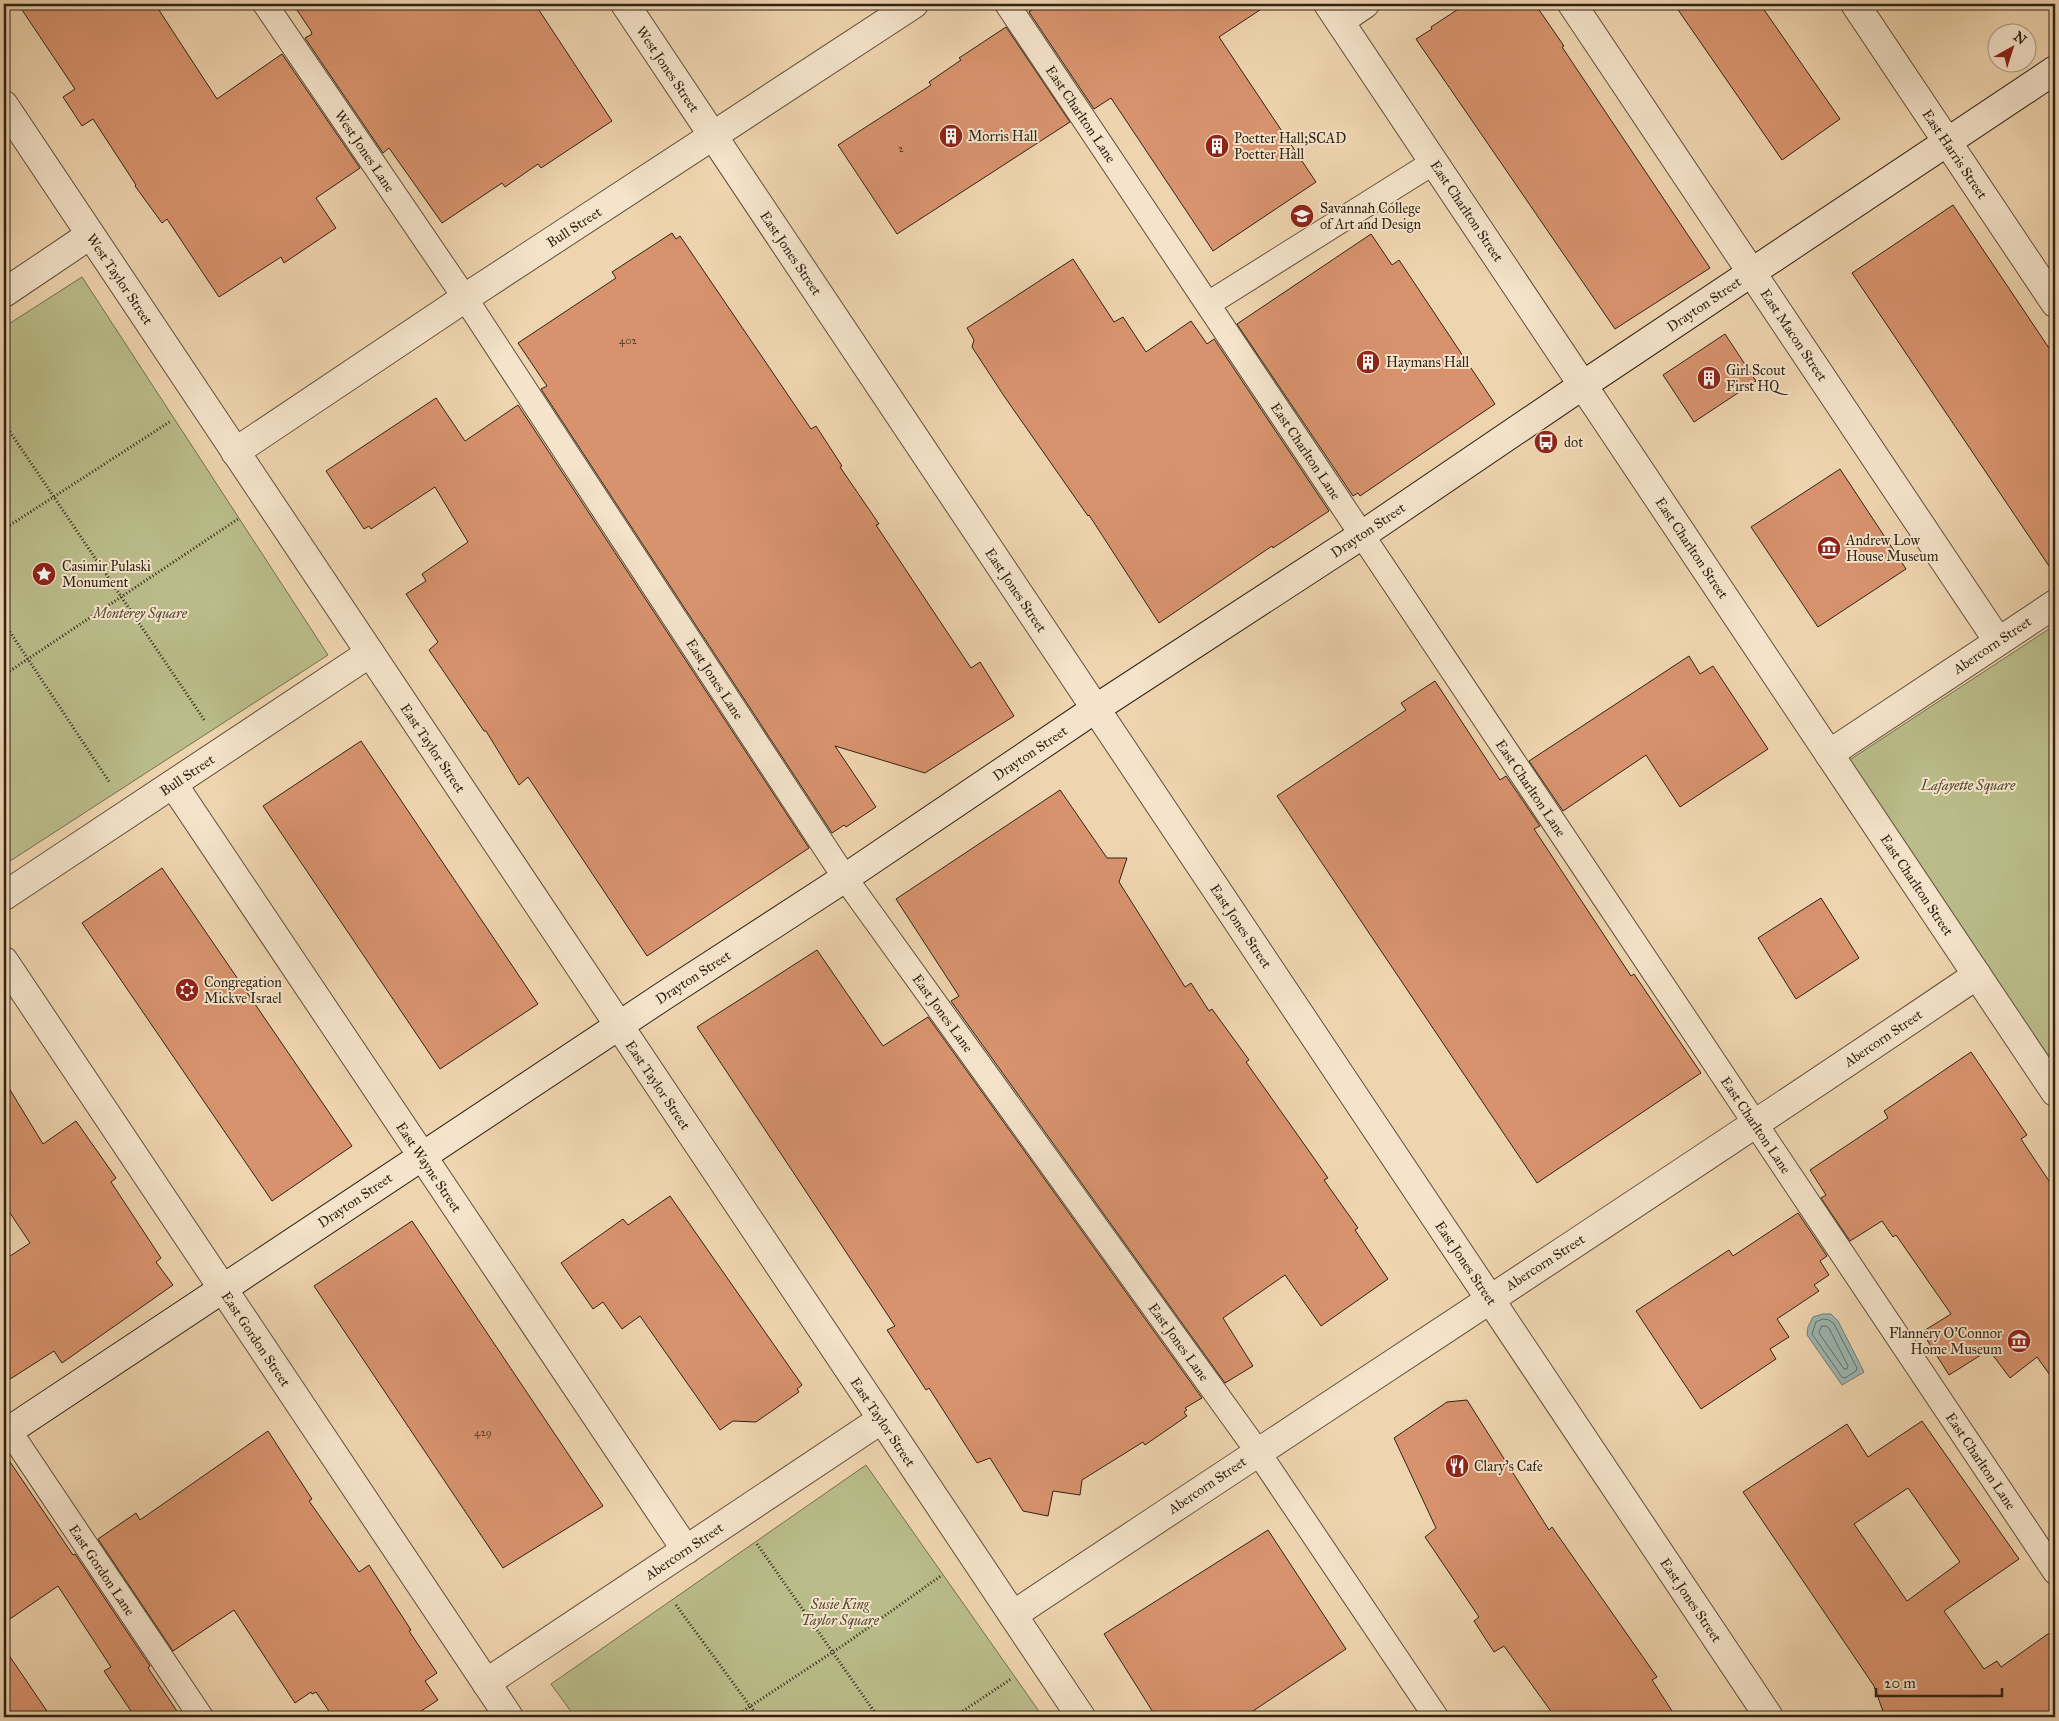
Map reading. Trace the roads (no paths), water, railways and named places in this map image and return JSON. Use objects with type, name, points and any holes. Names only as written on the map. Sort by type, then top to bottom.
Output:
[{"type":"street","name":"West Jones Street","points":[[624,4],[712,135]]},
{"type":"street","name":"Bull Street","points":[[235,452],[712,135],[914,4]]},
{"type":"street","points":[[1334,12],[1365,4]]},
{"type":"street","name":"East Macon Street","points":[[1572,4],[1998,641]]},
{"type":"street","name":"East Harris Street","points":[[1855,4],[2055,303]]},
{"type":"street","name":"East Charlton Street","points":[[1334,12],[2055,1092]]},
{"type":"street","name":"Drayton Street","points":[[5,1429],[222,1289],[845,878],[1095,709],[1362,535],[2055,70]]},
{"type":"street","name":"West Taylor Street","points":[[4,106],[235,452]]},
{"type":"street","name":"East Jones Street","points":[[712,135],[1769,1717]]},
{"type":"street","points":[[4,293],[90,235]]},
{"type":"street","name":"East Taylor Street","points":[[235,452],[1081,1717]]},
{"type":"street","name":"Abercorn Street","points":[[1829,754],[2055,604]]},
{"type":"street","name":"Bull Street","points":[[4,896],[370,653]]},
{"type":"street","name":"East Wayne Street","points":[[173,784],[686,1550]]},
{"type":"street","name":"East Gordon Street","points":[[4,961],[509,1717]]},
{"type":"street","name":"Abercorn Street","points":[[1013,1614],[1756,1124],[1977,975]]},
{"type":"street","name":"Abercorn Street","points":[[486,1683],[882,1420]]},
{"type":"lane","name":"West Jones Lane","points":[[265,4],[465,298]]},
{"type":"lane","name":"East Charlton Lane","points":[[1007,4],[2055,1572]]},
{"type":"lane","points":[[1208,304],[1434,162]]},
{"type":"lane","name":"East Jones Lane","points":[[465,298],[845,878],[1258,1452],[1436,1717]]},
{"type":"lane","name":"East Gordon Lane","points":[[5,1429],[201,1717]]},
{"type":"water","points":[[1831,1314],[1838,1321],[1864,1372],[1842,1385],[1807,1335],[1808,1327],[1813,1317]]},
{"type":"place","name":"Morris Hall","points":[[951,136]]},
{"type":"place","name":"Poetter Hall;SCAD Poetter Hall","points":[[1217,146]]},
{"type":"place","name":"Savannah College of Art and Design","points":[[1302,216]]},
{"type":"place","name":"Haymans Hall","points":[[1368,362]]},
{"type":"place","name":"Girl Scout First HQ","points":[[1709,378]]},
{"type":"place","name":"dot","points":[[1546,442]]},
{"type":"place","name":"Andrew Low House Museum","points":[[1829,548]]},
{"type":"place","name":"Casimir Pulaski Monument","points":[[44,574]]},
{"type":"place","name":"Congregation Mickve Israel","points":[[187,990]]},
{"type":"place","name":"Flannery O’Connor Home Museum","points":[[2019,1341]]},
{"type":"place","name":"Clary's Cafe","points":[[1457,1466]]},
{"type":"park label","name":"Monterey Square","points":[[140,613]]},
{"type":"park label","name":"Lafayette Square","points":[[1968,785]]},
{"type":"park label","name":"Susie King Taylor Square","points":[[840,1612]]}]
